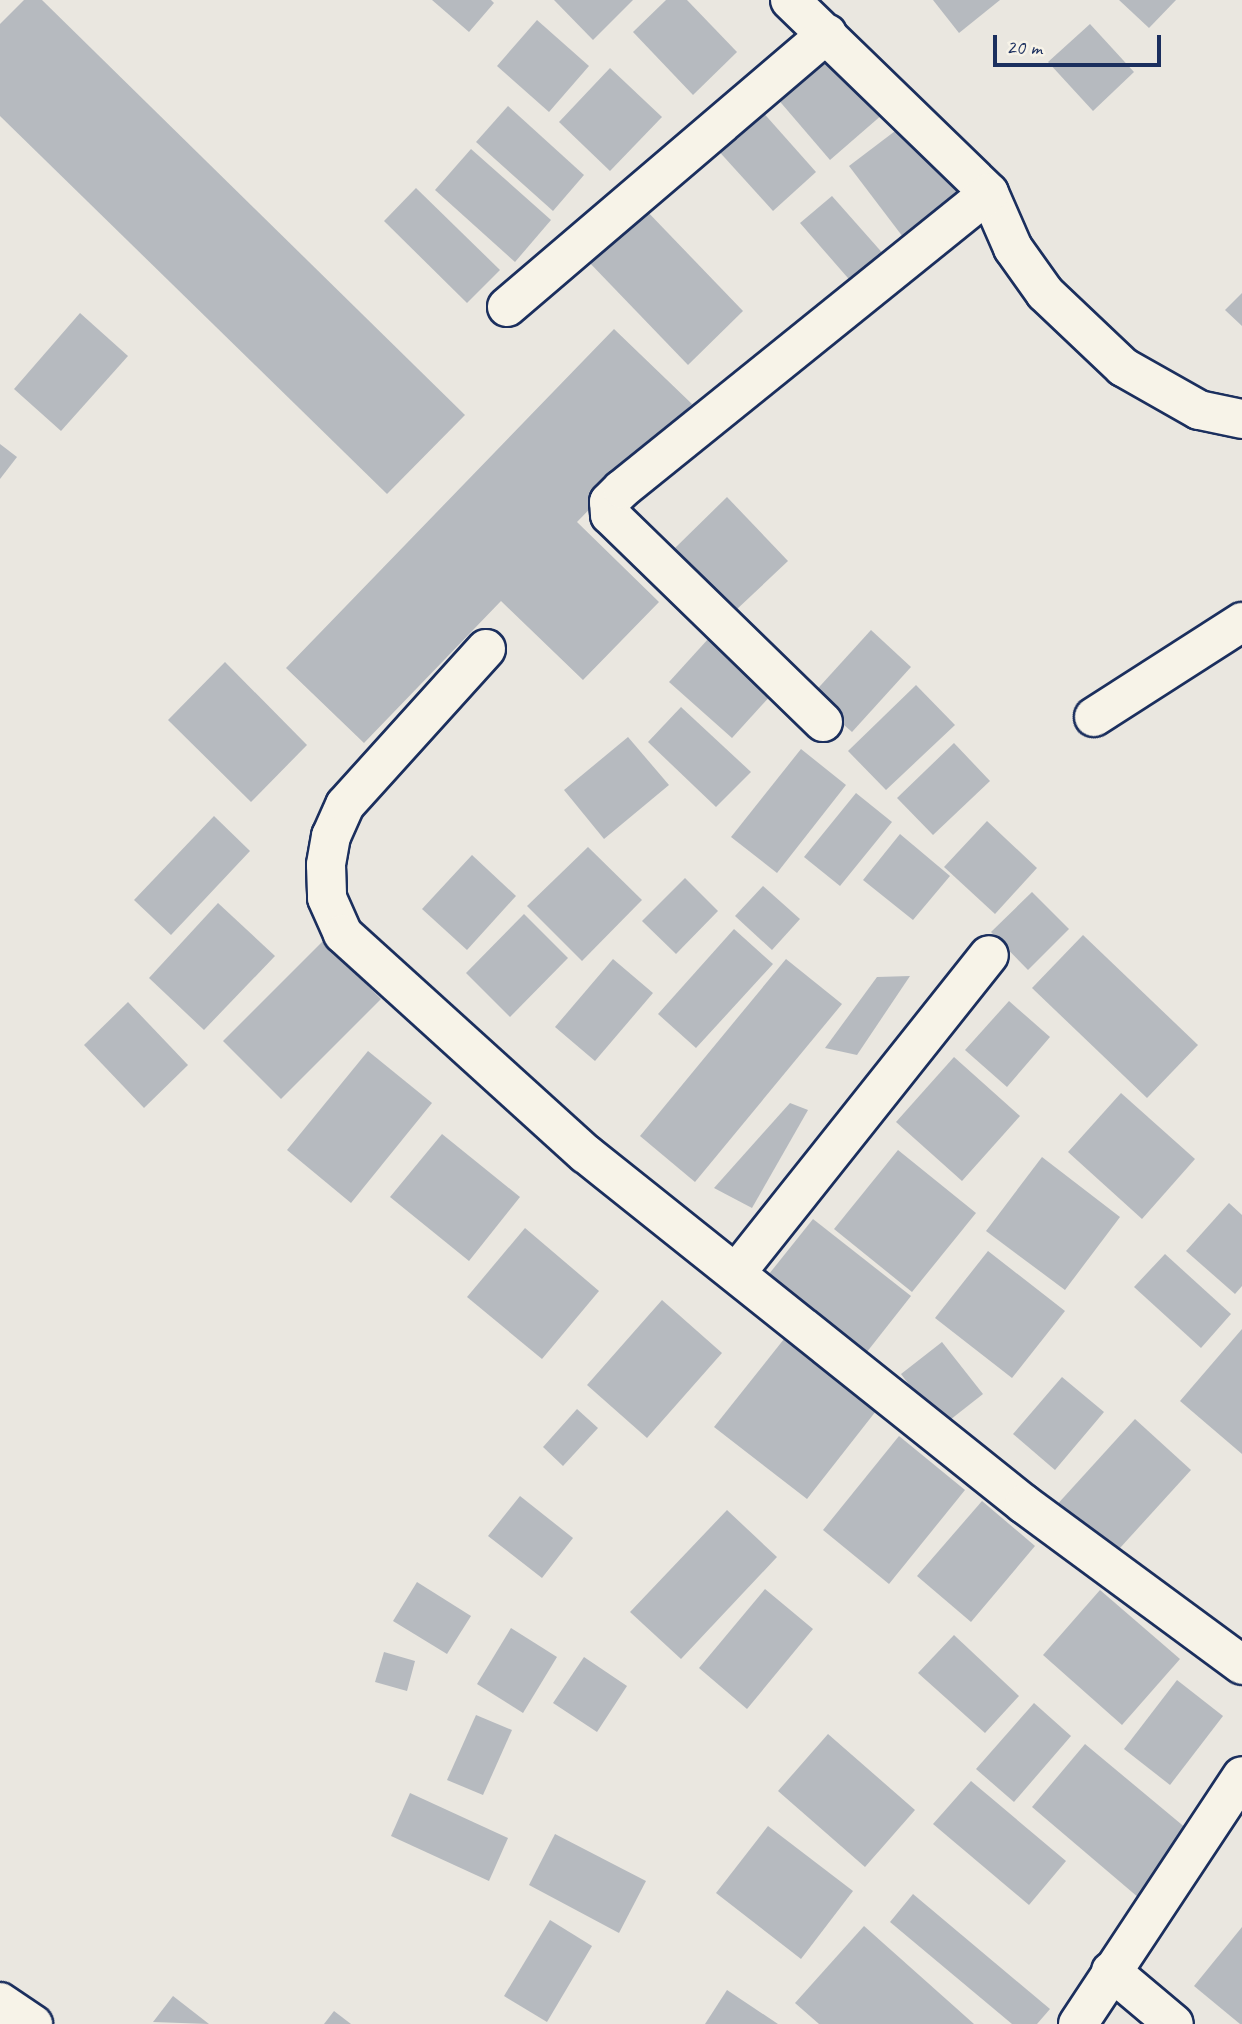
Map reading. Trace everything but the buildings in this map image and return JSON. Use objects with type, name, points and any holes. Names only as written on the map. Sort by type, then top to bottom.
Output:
[{"type":"street","points":[[790,0],[989,193],[1013,248],[1045,293],[1124,367],[1199,410],[1242,419]]},
{"type":"street","points":[[507,307],[827,34]]},
{"type":"street","points":[[823,722],[610,515],[609,502],[989,193]]},
{"type":"street","points":[[1094,717],[1242,622]]},
{"type":"street","points":[[486,649],[345,805],[331,836],[326,865],[327,898],[343,934],[586,1154],[1024,1504],[1242,1665]]},
{"type":"street","points":[[736,1273],[989,955]]},
{"type":"street","points":[[1078,2024],[1242,1776]]},
{"type":"street","points":[[1111,1971],[1174,2024]]},
{"type":"street","points":[[0,2002],[33,2024]]}]
